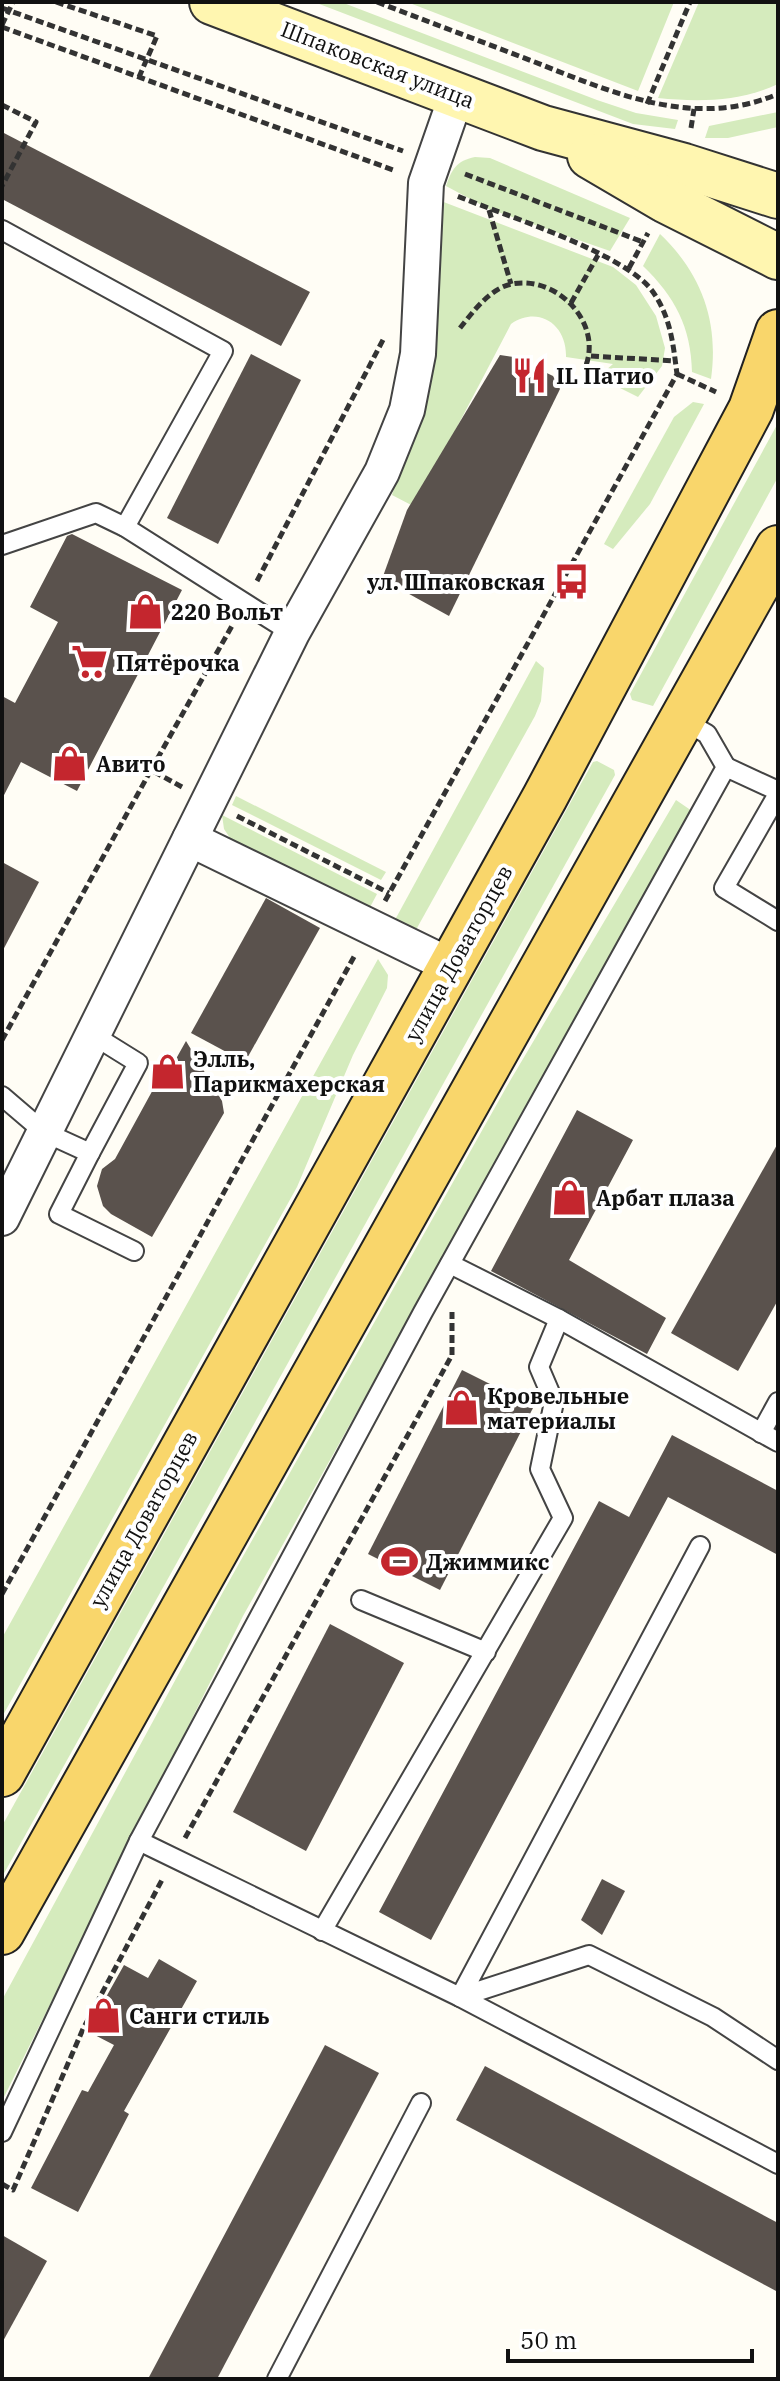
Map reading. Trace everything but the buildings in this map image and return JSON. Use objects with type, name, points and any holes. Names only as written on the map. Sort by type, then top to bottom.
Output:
[{"type":"main road","name":"Шпаковская улица","points":[[212,2],[259,10],[543,128],[684,166],[778,196]]},
{"type":"main road","name":"Шпаковская улица","points":[[543,128],[665,200],[778,257]]},
{"type":"main road","name":"улица Доваторцев","points":[[2,1774],[451,966],[751,409],[778,332]]},
{"type":"main road","points":[[2,1932],[778,548]]},
{"type":"street","points":[[2,1218],[292,633],[382,472],[407,410],[418,354],[430,172],[457,94]]},
{"type":"street","points":[[190,839],[451,966]]},
{"type":"lane","points":[[2,230],[223,351],[125,527]]},
{"type":"lane","points":[[2,545],[96,513],[125,527],[292,633]]},
{"type":"lane","points":[[680,718],[707,734],[726,767],[778,793],[724,888],[778,921]]},
{"type":"lane","points":[[2,2132],[139,1841],[457,1267],[726,767]]},
{"type":"lane","points":[[93,1035],[138,1063],[59,1214],[134,1251]]},
{"type":"lane","points":[[2,1096],[44,1132],[90,1153]]},
{"type":"lane","points":[[457,1267],[559,1319],[778,1442]]},
{"type":"lane","points":[[322,1931],[563,1518],[540,1469],[554,1402],[539,1367],[559,1319]]},
{"type":"lane","points":[[761,1433],[778,1402]]},
{"type":"lane","points":[[460,1997],[700,1546]]},
{"type":"lane","points":[[361,1600],[486,1652]]},
{"type":"lane","points":[[139,1841],[460,1997],[778,2164]]},
{"type":"lane","points":[[460,1997],[589,1955],[713,2017],[778,2060]]},
{"type":"lane","points":[[277,2379],[421,2103]]},
{"type":"path","points":[[13,2],[5,10],[2,26],[139,77],[643,242]]},
{"type":"path","points":[[56,2],[157,36],[139,77]]},
{"type":"path","points":[[377,2],[647,104],[718,110],[758,102],[778,94]]},
{"type":"path","points":[[647,104],[690,2]]},
{"type":"path","points":[[2,1594],[677,374],[671,326],[653,291],[629,268],[489,209],[430,172],[146,60],[5,10]]},
{"type":"path","points":[[2,105],[36,122],[2,186]]},
{"type":"path","points":[[489,209],[511,284]]},
{"type":"path","points":[[571,303],[598,255]]},
{"type":"path","points":[[460,328],[481,302],[511,284],[544,286],[571,303],[589,330],[591,356],[584,370]]},
{"type":"path","points":[[591,356],[675,361]]},
{"type":"path","points":[[2,1040],[151,770]]},
{"type":"path","points":[[2,2184],[13,2190],[83,2029],[452,1355],[452,1291],[457,1267]]},
{"type":"green space","points":[[314,2],[341,2],[597,100],[636,113],[678,120],[675,129],[633,124]]},
{"type":"green space","points":[[407,2],[674,2],[638,91]]},
{"type":"green space","points":[[699,2],[778,2],[778,84],[749,94],[719,99],[658,98]]},
{"type":"green space","points":[[778,112],[778,127],[728,138],[705,138],[709,126]]},
{"type":"green space","points":[[475,157],[490,158],[630,218],[610,251],[489,209],[446,186],[456,167]]},
{"type":"green space","points":[[441,201],[613,267],[636,285],[656,316],[665,348],[662,366],[638,397],[598,377],[613,364],[566,357],[562,336],[549,321],[532,317],[511,324],[415,507],[392,495],[434,363]]},
{"type":"green space","points":[[660,234],[687,266],[704,300],[712,338],[711,379],[692,372],[688,341],[679,314],[664,289],[643,266]]},
{"type":"green space","points":[[693,402],[704,404],[650,504],[613,549],[604,544],[674,417]]},
{"type":"green space","points":[[778,423],[778,477],[653,706],[632,700],[630,694]]},
{"type":"green space","points":[[536,661],[544,668],[541,701],[535,716],[417,928],[411,931],[390,929]]},
{"type":"green space","points":[[593,762],[614,770],[615,775],[2,1877],[2,1826]]},
{"type":"green space","points":[[236,796],[386,872],[381,880],[232,805]]},
{"type":"green space","points":[[676,800],[692,811],[243,1616],[2,2101],[2,2000],[223,1592],[507,1086]]},
{"type":"green space","points":[[222,815],[377,894],[368,911],[232,841],[224,829]]},
{"type":"green space","points":[[378,959],[388,975],[387,988],[353,1055],[297,1187],[2,1717],[2,1638]]},
{"type":"place","name":"IL Патио","points":[[530,375]]},
{"type":"place","name":"ул. Шпаковская","points":[[571,581]]},
{"type":"place","name":"220 Вольт","points":[[145,611]]},
{"type":"place","name":"Пятёрочка","points":[[90,662]]},
{"type":"place","name":"Авито","points":[[70,763]]},
{"type":"place","name":"Элль, Парикмахерская","points":[[167,1071]]},
{"type":"place","name":"Арбат плаза","points":[[570,1197]]},
{"type":"place","name":"Кровельные материалы","points":[[461,1408]]},
{"type":"place","name":"Джиммикс","points":[[400,1561]]},
{"type":"place","name":"Санги стиль","points":[[103,2015]]}]
